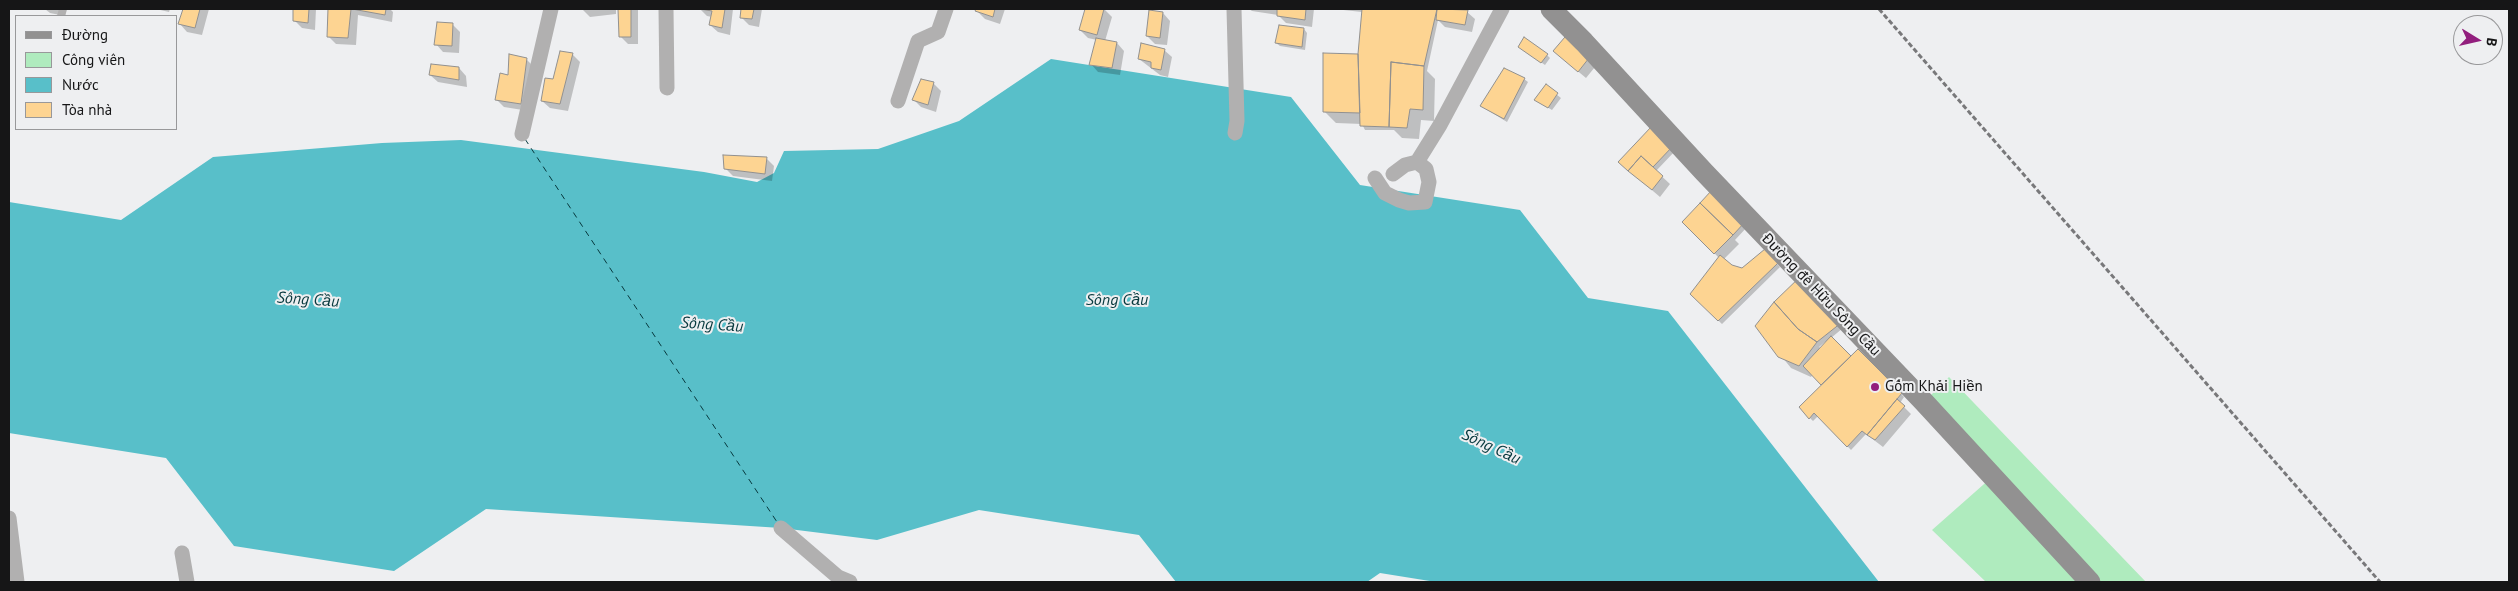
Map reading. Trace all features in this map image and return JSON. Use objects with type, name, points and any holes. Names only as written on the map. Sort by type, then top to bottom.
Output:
[{"type":"main road","name":"Đường đê Hữu Sông Cầu","points":[[1551,9],[1923,401],[2090,582]]},
{"type":"street","points":[[522,134],[551,9]]},
{"type":"street","points":[[666,9],[667,88]]},
{"type":"street","points":[[898,101],[918,41],[938,32],[946,9]]},
{"type":"street","points":[[1234,9],[1237,121],[1234,133]]},
{"type":"street","points":[[1393,174],[1405,165],[1417,162],[1440,126],[1502,9]]},
{"type":"street","points":[[1375,178],[1385,193],[1399,200],[1409,204],[1425,202],[1428,182],[1426,169],[1417,162]]},
{"type":"street","points":[[9,518],[17,582]]},
{"type":"street","points":[[781,528],[838,577],[850,582]]},
{"type":"street","points":[[182,553],[187,582]]},
{"type":"path","points":[[1880,9],[2380,582]]},
{"type":"green space","points":[[1949,377],[2146,582],[1986,582],[1932,530],[1992,477],[1930,396]]},
{"type":"water","name":"Sông Cầu","points":[[1051,59],[1291,97],[1360,185],[1520,210],[1588,298],[1668,311],[1879,582],[1436,582],[1380,573],[1367,582],[1176,582],[1139,535],[979,510],[877,540],[781,528],[486,509],[394,571],[234,546],[166,458],[9,433],[9,202],[121,220],[213,157],[382,143],[461,140],[704,172],[757,182],[774,173],[784,151],[878,149],[959,121]]},
{"type":"building","points":[[183,9],[200,9],[195,28],[178,24]]},
{"type":"building","points":[[293,9],[309,9],[308,23],[293,21]]},
{"type":"building","points":[[328,9],[351,9],[348,38],[327,37]]},
{"type":"building","points":[[352,9],[386,9],[385,15]]},
{"type":"building","points":[[618,9],[631,9],[631,37],[619,37]]},
{"type":"building","points":[[700,9],[725,9],[722,28],[709,25],[712,11]]},
{"type":"building","points":[[741,9],[754,9],[752,19],[740,18]]},
{"type":"building","points":[[976,9],[995,9],[993,17],[975,11]]},
{"type":"building","points":[[1085,9],[1104,9],[1097,35],[1079,30]]},
{"type":"building","points":[[1277,9],[1306,9],[1305,20],[1277,16]]},
{"type":"building","points":[[1362,9],[1437,9],[1424,66],[1391,62],[1389,127],[1360,126],[1358,54]]},
{"type":"building","points":[[1437,9],[1468,10],[1465,25],[1436,20]]},
{"type":"building","points":[[1149,10],[1163,12],[1160,38],[1146,36]]},
{"type":"building","points":[[437,22],[453,23],[452,46],[434,45]]},
{"type":"building","points":[[1279,25],[1304,28],[1302,47],[1275,43]]},
{"type":"building","points":[[1524,37],[1548,54],[1541,63],[1518,47]]},
{"type":"building","points":[[1565,37],[1589,58],[1578,72],[1553,51]]},
{"type":"building","points":[[1096,38],[1117,42],[1112,68],[1089,65]]},
{"type":"building","points":[[1141,43],[1165,49],[1161,70],[1151,68],[1151,62],[1138,59]]},
{"type":"building","points":[[560,51],[573,53],[560,104],[541,101],[545,78],[553,79]]},
{"type":"building","points":[[1323,53],[1358,54],[1360,113],[1323,112]]},
{"type":"building","points":[[509,54],[527,58],[521,104],[495,100],[500,73],[508,75]]},
{"type":"building","points":[[1391,62],[1424,66],[1423,110],[1410,109],[1407,128],[1389,127]]},
{"type":"building","points":[[431,64],[459,67],[459,80],[429,75]]},
{"type":"building","points":[[1504,68],[1525,78],[1504,119],[1480,106]]},
{"type":"building","points":[[921,79],[934,82],[928,105],[912,100]]},
{"type":"building","points":[[1546,84],[1558,93],[1548,108],[1534,100]]},
{"type":"building","points":[[1652,126],[1673,146],[1653,167],[1641,156],[1628,171],[1618,162]]},
{"type":"building","points":[[723,155],[767,157],[765,174],[724,169]]},
{"type":"building","points":[[1641,156],[1663,176],[1652,190],[1628,171]]},
{"type":"building","points":[[1712,190],[1745,222],[1733,235],[1700,203]]},
{"type":"building","points":[[1700,203],[1733,235],[1714,254],[1682,222]]},
{"type":"building","points":[[1765,249],[1778,263],[1718,321],[1690,294],[1720,255],[1732,265],[1742,268]]},
{"type":"building","points":[[1803,274],[1846,319],[1817,342],[1798,329],[1774,302]]},
{"type":"building","points":[[1774,302],[1798,329],[1817,342],[1799,366],[1778,357],[1755,326]]},
{"type":"building","points":[[1831,336],[1851,356],[1821,385],[1803,366]]},
{"type":"building","points":[[1858,349],[1902,393],[1867,435],[1862,431],[1847,447],[1814,413],[1809,419],[1799,407]]},
{"type":"building","points":[[1897,399],[1905,406],[1875,440],[1867,435]]},
{"type":"ferry route","points":[[525,139],[777,522]]},
{"type":"place","name":"Gốm Khải Hiền","points":[[1875,387]]}]
